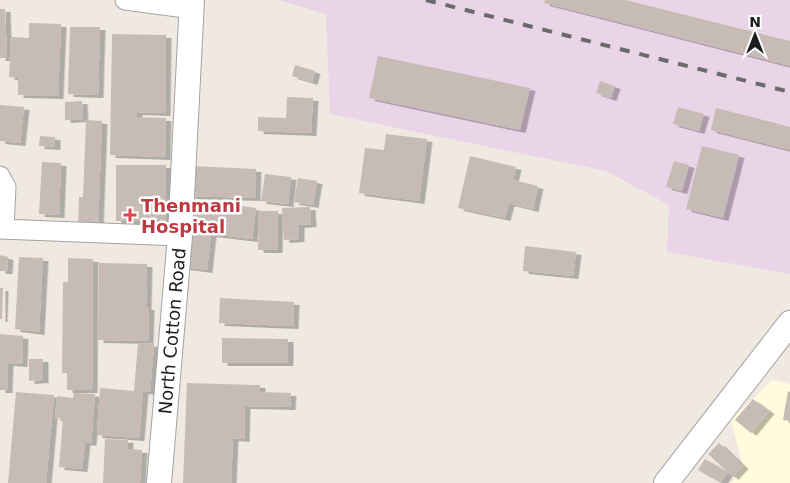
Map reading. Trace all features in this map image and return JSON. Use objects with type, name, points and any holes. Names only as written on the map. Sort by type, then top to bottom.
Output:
[{"type":"street","points":[[125,0],[193,5]]},
{"type":"street","name":"North Cotton Road","points":[[159,483],[180,236],[193,5]]},
{"type":"street","points":[[0,176],[6,187],[2,229],[180,236]]},
{"type":"street","points":[[666,483],[790,323]]},
{"type":"shaded area","points":[[279,0],[790,0],[790,274],[667,252],[669,205],[606,171],[330,114],[326,14]]},
{"type":"shaded area","points":[[772,380],[790,384],[790,483],[731,483],[743,467],[731,420]]},
{"type":"building","points":[[545,0],[626,0],[790,41],[790,66],[544,3]]},
{"type":"building","points":[[0,9],[5,9],[7,58],[0,58]]},
{"type":"building","points":[[29,23],[61,24],[58,96],[18,95],[18,78],[9,77],[11,37],[29,38]]},
{"type":"building","points":[[70,27],[100,27],[98,95],[68,94]]},
{"type":"building","points":[[112,34],[166,35],[165,113],[137,112],[137,117],[166,118],[165,157],[110,155]]},
{"type":"building","points":[[378,56],[530,88],[520,130],[369,98]]},
{"type":"building","points":[[295,65],[315,71],[312,82],[292,76]]},
{"type":"building","points":[[600,81],[615,86],[611,98],[596,93]]},
{"type":"building","points":[[287,97],[313,98],[311,133],[258,131],[258,117],[286,118]]},
{"type":"building","points":[[82,101],[83,119],[65,120],[65,102]]},
{"type":"building","points":[[0,105],[24,107],[20,143],[0,141]]},
{"type":"building","points":[[678,107],[704,114],[699,131],[673,124]]},
{"type":"building","points":[[716,108],[790,127],[790,150],[711,130]]},
{"type":"building","points":[[86,120],[102,121],[98,226],[78,225],[79,197],[83,197]]},
{"type":"building","points":[[386,134],[427,139],[419,201],[359,193],[365,148],[384,150]]},
{"type":"building","points":[[40,136],[55,137],[55,147],[39,146]]},
{"type":"building","points":[[702,146],[739,155],[723,218],[686,209]]},
{"type":"building","points":[[470,156],[516,167],[513,180],[538,186],[533,209],[509,203],[505,218],[458,208]]},
{"type":"building","points":[[674,161],[689,165],[682,191],[666,187]]},
{"type":"building","points":[[42,162],[61,163],[59,215],[39,214]]},
{"type":"building","points":[[116,165],[166,165],[166,221],[116,221]]},
{"type":"building","points":[[191,166],[256,169],[255,198],[190,196]]},
{"type":"building","points":[[265,174],[291,177],[288,204],[261,201]]},
{"type":"building","points":[[298,178],[317,181],[313,205],[294,202]]},
{"type":"building","points":[[221,203],[256,208],[252,239],[211,234],[207,270],[184,267],[192,208],[220,212]]},
{"type":"building","points":[[310,207],[311,224],[299,225],[299,239],[284,240],[282,208]]},
{"type":"building","points":[[259,211],[278,211],[277,250],[258,250]]},
{"type":"building","points":[[525,246],[576,252],[573,276],[523,271]]},
{"type":"building","points":[[0,255],[8,257],[7,271],[0,271]]},
{"type":"building","points":[[19,257],[43,258],[39,332],[15,329]]},
{"type":"building","points":[[68,258],[93,259],[92,390],[67,390],[67,373],[62,373],[63,282],[68,282]]},
{"type":"building","points":[[99,263],[147,264],[146,307],[149,307],[148,341],[98,340]]},
{"type":"building","points":[[0,288],[3,288],[2,319],[0,319]]},
{"type":"building","points":[[220,298],[294,302],[293,326],[219,323]]},
{"type":"building","points":[[0,334],[23,336],[22,364],[8,363],[7,390],[0,390]]},
{"type":"building","points":[[222,338],[288,339],[288,363],[222,363]]},
{"type":"building","points":[[138,343],[154,344],[150,392],[143,391],[139,438],[97,435],[100,388],[134,391]]},
{"type":"building","points":[[29,359],[43,359],[43,380],[29,381]]},
{"type":"building","points":[[187,383],[260,385],[260,392],[291,393],[290,407],[245,406],[244,439],[233,438],[231,483],[183,483]]},
{"type":"building","points":[[788,391],[790,392],[790,421],[783,420]]},
{"type":"building","points":[[16,392],[54,395],[46,483],[8,483]]},
{"type":"building","points":[[74,393],[95,394],[91,443],[85,442],[82,469],[59,467],[63,419],[55,418],[57,396],[73,398]]},
{"type":"building","points":[[753,399],[769,411],[751,433],[735,420]]},
{"type":"building","points":[[105,439],[128,440],[128,449],[142,450],[140,483],[103,483]]},
{"type":"building","points":[[719,443],[743,466],[733,477],[708,454]]},
{"type":"building","points":[[705,459],[728,472],[721,483],[698,470]]},
{"type":"railway","points":[[426,0],[790,92]]},
{"type":"place","name":"Thenmani Hospital","points":[[130,215]]}]
